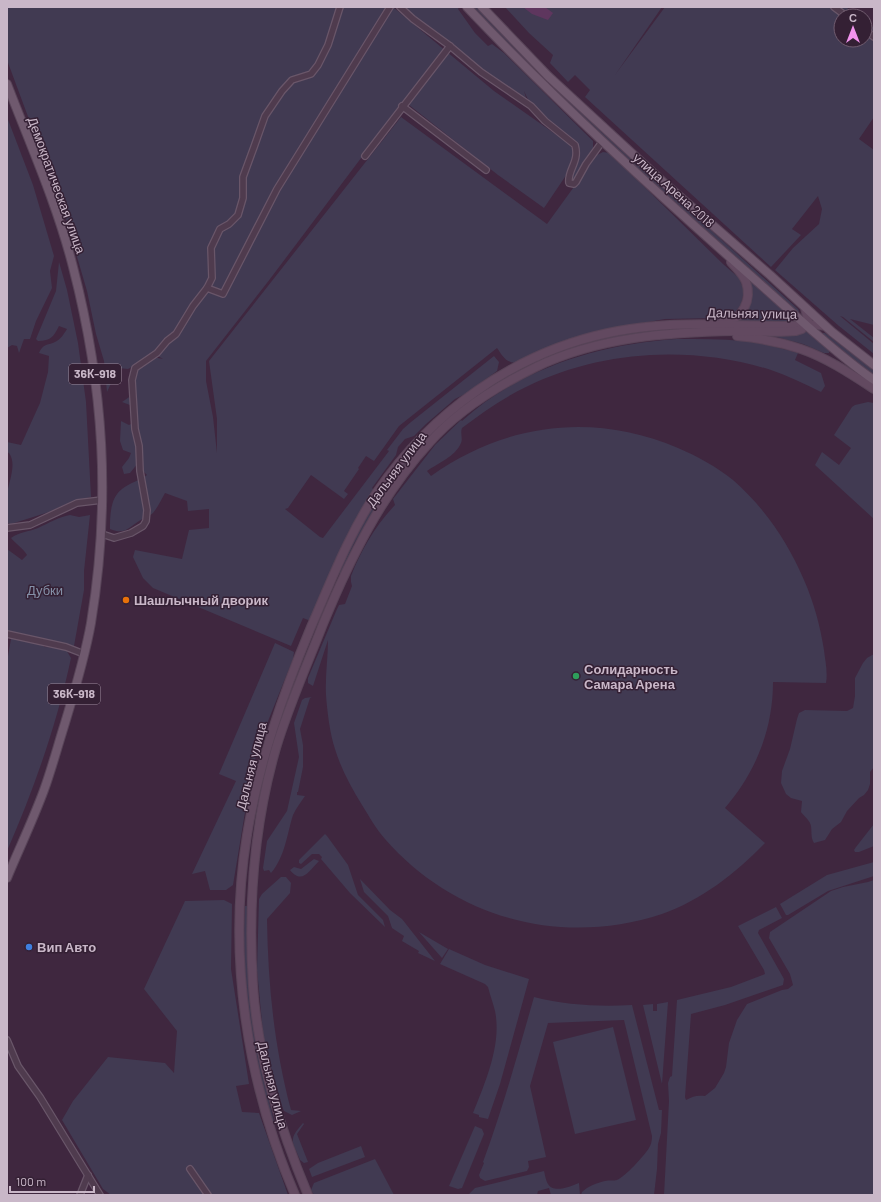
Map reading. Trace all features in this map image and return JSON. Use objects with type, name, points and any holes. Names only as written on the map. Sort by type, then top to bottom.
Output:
[{"type":"main road","name":"улица Арена 2018","points":[[467,7],[540,82],[602,142],[806,325],[863,373],[874,380]]},
{"type":"main road","name":"улица Арена 2018","points":[[482,7],[554,81],[663,182],[825,326],[874,365]]},
{"type":"main road","name":"Демократическая улица","points":[[7,84],[54,206],[73,268],[92,354],[100,414],[102,500],[102,534],[90,624],[84,654],[44,791],[7,878]]},
{"type":"main road","points":[[657,326],[677,322],[727,321],[740,314],[745,308],[747,302],[748,289],[741,274],[724,253]]},
{"type":"main road","points":[[805,308],[808,320],[806,325],[819,324],[825,326]]},
{"type":"main road","name":"Дальняя улица","points":[[295,1195],[271,1131],[253,1067],[242,990],[239,922],[241,884],[247,834],[254,800],[276,716],[345,548],[376,495],[391,473],[409,451],[450,411],[485,386],[515,368],[552,350],[579,340],[609,332],[657,326],[710,324],[806,325]]},
{"type":"main road","name":"Дальняя улица","points":[[308,1195],[282,1127],[266,1070],[256,1016],[253,979],[253,884],[264,802],[276,749],[298,688],[339,589],[375,516],[392,489],[411,464],[452,421],[490,392],[538,366],[568,353],[637,337],[735,331],[788,332],[802,329],[806,325]]},
{"type":"main road","points":[[690,333],[738,336],[765,340],[801,349],[837,366],[874,389]]},
{"type":"main road","points":[[432,427],[439,433]]},
{"type":"main road","points":[[329,585],[339,589]]},
{"type":"main road","points":[[288,684],[298,688]]},
{"type":"main road","points":[[254,800],[264,802]]},
{"type":"main road","points":[[241,884],[253,884]]},
{"type":"main road","points":[[271,1131],[282,1127]]},
{"type":"street","points":[[102,534],[114,538],[131,533],[143,526],[146,521],[147,510],[140,471],[140,446],[135,422],[132,380],[135,368],[157,353],[167,341],[176,334],[193,306],[207,288],[212,278],[211,248],[220,229],[229,224],[238,215],[243,198],[243,177],[265,116],[282,91],[292,80],[311,74],[318,65],[328,45],[340,7]]},
{"type":"street","points":[[207,288],[223,294],[277,189],[390,7]]},
{"type":"street","points":[[401,7],[413,19],[450,46],[481,72],[531,106],[545,121],[575,145],[576,158],[569,176],[569,183],[574,184],[576,182],[586,164],[602,142]]},
{"type":"street","points":[[365,156],[402,106],[450,46]]},
{"type":"street","points":[[402,106],[486,170]]},
{"type":"street","points":[[7,528],[30,525],[77,503],[102,500]]},
{"type":"street","points":[[7,634],[66,647],[84,654]]},
{"type":"street","points":[[7,1040],[18,1066],[40,1097],[100,1195]]},
{"type":"street","points":[[190,1169],[208,1195]]},
{"type":"street","points":[[80,1195],[88,1175]]},
{"type":"green space","points":[[7,7],[393,7],[494,91],[568,143],[575,152],[575,145],[561,130],[531,106],[524,91],[528,105],[400,7],[459,7],[458,9],[475,33],[488,46],[492,44],[504,53],[593,141],[593,148],[584,162],[581,174],[572,181],[569,176],[569,171],[544,208],[498,175],[404,101],[270,279],[206,361],[206,381],[213,417],[217,453],[217,419],[209,361],[401,117],[547,224],[597,155],[603,152],[610,153],[739,278],[744,291],[741,305],[733,314],[718,318],[665,319],[620,327],[515,363],[506,360],[497,348],[399,426],[374,461],[366,456],[344,491],[348,494],[344,499],[311,475],[288,508],[285,509],[323,538],[389,451],[387,450],[403,429],[494,356],[499,362],[497,371],[467,393],[455,399],[414,436],[405,439],[398,447],[396,455],[372,488],[375,491],[311,621],[303,618],[291,646],[153,588],[143,578],[133,557],[135,550],[182,559],[189,530],[209,528],[209,509],[188,511],[187,501],[165,493],[150,516],[123,531],[115,531],[110,529],[110,519],[115,497],[125,487],[147,475],[143,471],[143,457],[130,473],[124,474],[122,467],[131,453],[123,450],[120,441],[121,421],[129,425],[137,421],[138,415],[135,407],[122,402],[135,393],[133,377],[140,366],[153,357],[163,359],[158,356],[167,344],[140,363],[128,369],[118,368],[107,392],[104,361],[96,334],[87,291],[66,219],[7,60]]},
{"type":"green space","points":[[473,7],[478,7],[549,82],[572,104],[798,309],[798,313],[796,313],[566,104]]},
{"type":"green space","points":[[505,7],[662,7],[615,75],[665,7],[846,7],[847,8],[833,8],[833,48],[873,48],[873,27],[874,28],[874,117],[859,139],[874,150],[874,325],[850,319],[874,338],[874,342],[840,316],[874,344],[874,354],[839,326],[775,270],[793,248],[819,224],[822,209],[818,196],[792,229],[801,235],[771,267],[585,97],[590,90],[575,75],[568,82],[550,63],[553,55],[529,33]]},
{"type":"green space","points":[[7,117],[33,185],[54,256],[50,271],[52,288],[36,321],[30,339],[24,339],[19,353],[17,346],[12,345],[7,348]]},
{"type":"green space","points":[[59,262],[67,290],[78,343],[86,402],[91,497],[73,501],[49,512],[11,524],[7,523],[7,494],[12,473],[12,462],[9,453],[7,452],[7,442],[21,445],[40,403],[48,372],[49,356],[39,353],[44,346],[59,340],[67,329],[59,326],[54,335],[49,339],[38,341],[36,339],[56,291]]},
{"type":"green space","points":[[750,282],[752,282],[791,317],[791,323],[741,323],[739,319]]},
{"type":"green space","points":[[688,327],[791,328],[685,330],[560,354],[439,425],[482,391],[519,369],[579,344],[600,338],[648,329]]},
{"type":"green space","points":[[806,330],[829,350],[829,353],[824,353],[803,344],[769,335]]},
{"type":"green space","points":[[822,333],[825,333],[874,370],[874,377],[822,335]]},
{"type":"green space","name":"Солидарность Самара Арена","points":[[677,339],[718,339],[743,341],[764,344],[798,353],[795,360],[821,373],[825,386],[821,392],[771,370],[741,362],[710,357],[647,355],[585,365],[526,387],[493,406],[462,428],[462,441],[455,452],[427,471],[431,476],[459,458],[489,444],[520,434],[551,429],[582,427],[614,430],[646,437],[678,448],[700,458],[727,475],[744,490],[765,513],[791,552],[811,597],[821,632],[827,670],[826,683],[773,682],[770,716],[761,749],[746,780],[725,808],[765,843],[730,875],[705,893],[677,908],[662,914],[624,924],[586,927],[549,926],[512,919],[477,907],[444,889],[413,867],[385,839],[350,785],[340,764],[333,743],[326,695],[328,640],[313,686],[308,683],[308,678],[339,605],[345,604],[352,586],[351,576],[359,557],[370,538],[395,505],[393,499],[435,445],[461,420],[462,421],[485,402],[509,387],[535,373],[562,362],[619,346]]},
{"type":"green space","points":[[868,402],[874,403],[874,519],[815,465],[822,452],[839,465],[851,448],[834,435],[852,407]]},
{"type":"green space","points":[[430,434],[432,436],[378,504],[354,544],[341,574],[338,573],[377,499],[400,468]]},
{"type":"green space","name":"Дубки","points":[[70,515],[79,517],[90,515],[84,571],[84,590],[74,646],[42,643],[44,647],[65,648],[71,658],[52,732],[7,851],[7,662],[12,633],[7,631],[7,549],[22,560],[27,555],[24,550],[11,538],[20,533],[38,528]]},
{"type":"green space","points":[[275,643],[294,652],[293,659],[258,746],[249,788],[233,885],[226,890],[210,890],[205,871],[192,874],[236,781],[219,774]]},
{"type":"green space","points":[[874,654],[874,767],[870,772],[870,784],[864,795],[859,798],[847,811],[841,822],[832,829],[825,840],[814,843],[810,822],[801,812],[802,801],[791,798],[786,794],[781,783],[782,771],[790,749],[797,719],[799,713],[805,710],[847,711],[853,708],[855,678],[863,663],[867,658]]},
{"type":"green space","points":[[312,697],[310,698],[300,729],[303,745],[303,767],[297,795],[305,796],[293,815],[283,853],[276,867],[271,873],[269,870],[264,871],[263,868],[267,841],[287,811],[299,757],[294,723],[302,700]]},
{"type":"green space","points":[[874,824],[874,846],[859,852],[855,852],[854,850],[856,847]]},
{"type":"green space","points":[[325,834],[348,865],[358,895],[383,920],[385,927],[350,893],[321,859],[322,857],[319,854],[312,854],[301,864],[299,863],[299,860]]},
{"type":"green space","points":[[314,859],[319,861],[305,875],[298,876],[290,870],[294,867],[301,869]]},
{"type":"green space","points":[[874,862],[874,876],[828,891],[788,915],[786,915],[780,904],[827,875]]},
{"type":"green space","points":[[281,877],[286,877],[291,883],[290,893],[267,919],[269,968],[276,1039],[285,1086],[291,1110],[301,1111],[292,1115],[283,1109],[264,1043],[257,970],[259,899],[262,894]]},
{"type":"green space","points":[[360,879],[390,910],[402,919],[435,961],[418,953],[419,951],[402,941],[404,936],[392,928],[388,916],[364,892]]},
{"type":"green space","points":[[874,880],[874,1195],[664,1195],[669,1101],[668,1083],[670,1077],[672,1076],[677,1000],[731,987],[765,974],[738,926],[776,907],[782,918],[759,930],[758,933],[784,979],[783,985],[725,1005],[691,1014],[686,1100],[695,1096],[705,1096],[715,1088],[726,1067],[729,1043],[737,1020],[747,1004],[788,989],[793,985],[790,974],[769,938],[770,932],[831,891]]},
{"type":"green space","points":[[224,900],[232,904],[231,969],[249,1084],[236,1086],[242,1112],[259,1113],[288,1195],[111,1195],[103,1189],[62,1120],[73,1101],[108,1057],[165,1063],[174,1073],[177,1031],[144,989],[185,901]]},
{"type":"green space","points":[[245,906],[248,906],[248,961],[253,1015],[262,1068],[274,1121],[271,1121],[251,1032],[244,960]]},
{"type":"green space","points":[[419,932],[448,949],[442,958]]},
{"type":"green space","points":[[449,949],[485,965],[529,979],[500,1084],[488,1119],[479,1117],[479,1115],[473,1113],[487,1076],[494,1050],[497,1024],[495,1011],[488,987],[485,984],[440,964]]},
{"type":"green space","points":[[534,997],[583,1005],[632,1005],[659,1110],[662,1110],[654,1195],[581,1195],[584,1190],[593,1185],[620,1178],[639,1161],[651,1143],[652,1136],[624,1020],[548,1023],[530,1086],[546,1157],[528,1161],[529,1167],[527,1171],[485,1181],[480,1178],[479,1175],[504,1101]]},
{"type":"green space","points":[[668,1002],[662,1084],[643,1005],[653,1004],[653,1011],[657,1011],[657,1004]]},
{"type":"green space","points":[[613,1027],[636,1120],[575,1134],[553,1042]]},
{"type":"green space","points":[[303,1123],[304,1124],[297,1134],[308,1162],[304,1163],[300,1160],[293,1144],[293,1137]]},
{"type":"green space","points":[[475,1126],[482,1129],[484,1134],[462,1188],[458,1189],[449,1186]]},
{"type":"green space","points":[[361,1146],[365,1157],[312,1177],[309,1169],[318,1163]]},
{"type":"green space","points":[[375,1159],[394,1195],[314,1195],[311,1190],[314,1183]]},
{"type":"green space","points":[[544,1171],[547,1183],[551,1187],[558,1189],[579,1183],[580,1195],[551,1195],[549,1188],[538,1191],[537,1195],[468,1195],[475,1188]]},
{"type":"shaded area","points":[[523,7],[545,7],[553,13],[548,20],[532,14]]},
{"type":"place","name":"Шашлычный дворик","points":[[126,600]]},
{"type":"place","name":"Солидарность Самара Арена","points":[[576,676]]},
{"type":"place","name":"Вип Авто","points":[[29,947]]}]
